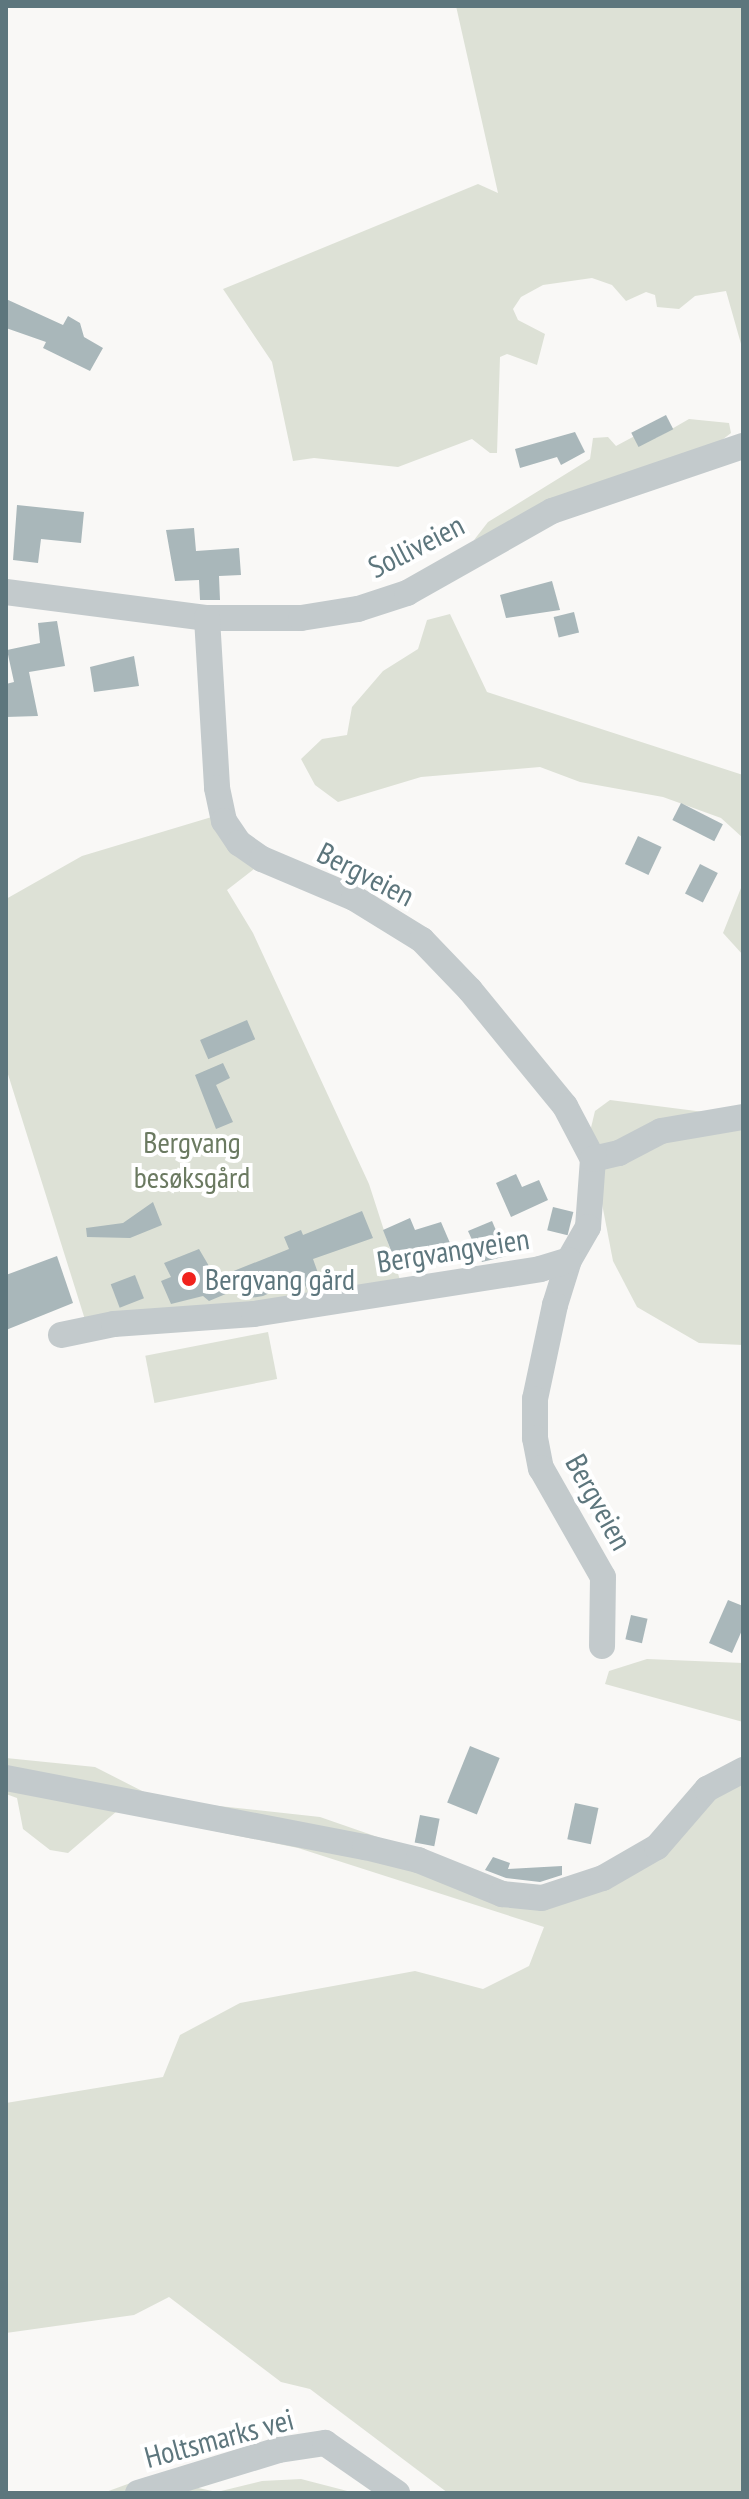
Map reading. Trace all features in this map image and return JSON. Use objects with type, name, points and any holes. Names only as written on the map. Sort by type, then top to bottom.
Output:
[{"type":"street","name":"Solliveien","points":[[6,592],[207,618],[301,618],[370,605],[407,593],[552,511],[743,446]]},
{"type":"street","name":"Bergveien","points":[[207,618],[217,788],[224,821],[239,843],[262,859],[354,898],[422,940],[470,990],[565,1106],[593,1159],[588,1227],[569,1260],[535,1399],[535,1438],[541,1468],[603,1577],[602,1646]]},
{"type":"street","points":[[593,1159],[619,1153],[661,1131],[743,1117]]},
{"type":"street","name":"Bergvangveien","points":[[61,1335],[114,1324],[254,1314],[540,1269],[569,1260]]},
{"type":"street","points":[[6,1778],[365,1847],[418,1860],[502,1894],[542,1898],[603,1878],[657,1847],[707,1789],[743,1770]]},
{"type":"street","name":"Holtsmarks vei","points":[[138,2493],[279,2450],[325,2443],[397,2493]]},
{"type":"green space","points":[[456,6],[743,6],[743,351],[726,291],[695,296],[679,309],[657,307],[655,295],[646,292],[626,301],[612,285],[592,278],[543,285],[521,297],[513,309],[518,320],[545,334],[537,365],[507,354],[500,357],[497,453],[490,453],[472,439],[398,467],[314,458],[293,461],[272,362],[223,289],[478,184],[498,193]]},
{"type":"green space","points":[[689,419],[729,423],[731,433],[717,444],[474,540],[488,522],[590,459],[593,438],[608,437],[616,446],[644,431],[656,438]]},
{"type":"green space","points":[[450,614],[487,692],[743,775],[743,838],[721,818],[663,797],[580,782],[540,767],[421,777],[338,802],[315,785],[301,759],[322,739],[347,735],[352,707],[383,671],[418,649],[427,620]]},
{"type":"green space","name":"Bergvang besøksgård","points":[[215,816],[258,866],[227,890],[253,933],[369,1184],[401,1283],[87,1326],[6,1068],[6,899],[82,856]]},
{"type":"green space","points":[[743,883],[743,955],[723,933]]},
{"type":"green space","points":[[610,1100],[743,1117],[743,1345],[699,1343],[637,1307],[613,1261],[589,1136],[595,1111]]},
{"type":"green space","points":[[268,1332],[277,1379],[154,1403],[145,1356]]},
{"type":"green space","points":[[647,1659],[743,1663],[743,1722],[605,1684],[609,1671]]},
{"type":"green space","points":[[6,1758],[95,1767],[148,1794],[191,1803],[320,1817],[539,1893],[638,1860],[743,1759],[743,2493],[448,2493],[310,2389],[281,2382],[169,2297],[134,2315],[6,2333],[6,2103],[163,2077],[180,2035],[240,2003],[415,1971],[483,1989],[529,1966],[544,1927],[298,1848],[117,1811],[68,1853],[50,1850],[23,1829],[17,1798],[6,1794]]},
{"type":"green space","points":[[147,2477],[217,2492],[262,2481],[301,2479],[355,2493],[103,2493]]},
{"type":"building","points":[[6,299],[63,325],[68,316],[80,323],[84,337],[103,348],[90,371],[43,348],[46,342],[6,328]]},
{"type":"building","points":[[666,415],[673,429],[639,447],[631,433]]},
{"type":"building","points":[[575,432],[585,452],[561,465],[557,457],[520,468],[515,449]]},
{"type":"building","points":[[17,505],[84,512],[81,543],[41,539],[38,563],[13,560]]},
{"type":"building","points":[[194,528],[196,551],[239,548],[241,575],[219,576],[220,600],[200,600],[199,580],[175,581],[166,530]]},
{"type":"building","points":[[552,581],[560,610],[506,618],[500,595]]},
{"type":"building","points":[[574,612],[579,632],[559,637],[554,617]]},
{"type":"building","points":[[57,621],[65,666],[29,672],[38,716],[6,717],[6,684],[14,682],[7,650],[40,643],[38,623]]},
{"type":"building","points":[[134,656],[139,686],[94,692],[90,667]]},
{"type":"building","points":[[681,803],[723,824],[714,841],[672,820]]},
{"type":"building","points":[[638,836],[662,847],[648,875],[625,864]]},
{"type":"building","points":[[700,864],[718,873],[703,902],[685,893]]},
{"type":"building","points":[[247,1020],[255,1039],[208,1059],[200,1040]]},
{"type":"building","points":[[223,1063],[230,1078],[216,1085],[233,1122],[216,1129],[195,1075]]},
{"type":"building","points":[[516,1174],[522,1187],[539,1180],[548,1200],[511,1217],[496,1183]]},
{"type":"building","points":[[153,1202],[162,1225],[130,1238],[87,1237],[86,1228],[123,1223]]},
{"type":"building","points":[[553,1207],[573,1212],[568,1235],[547,1230]]},
{"type":"building","points":[[362,1211],[373,1238],[313,1259],[323,1287],[307,1290],[302,1278],[263,1296],[244,1299],[240,1288],[209,1301],[203,1296],[171,1304],[161,1281],[171,1277],[164,1263],[199,1249],[216,1278],[289,1249],[284,1237],[301,1230],[303,1235]]},
{"type":"building","points":[[410,1218],[415,1230],[441,1222],[450,1243],[397,1266],[383,1230]]},
{"type":"building","points":[[492,1221],[507,1256],[482,1262],[468,1231]]},
{"type":"building","points":[[57,1256],[73,1303],[6,1330],[6,1275]]},
{"type":"building","points":[[135,1275],[144,1298],[120,1308],[111,1284]]},
{"type":"building","points":[[728,1600],[743,1606],[743,1628],[732,1653],[709,1643]]},
{"type":"building","points":[[631,1615],[648,1619],[642,1643],[625,1639]]},
{"type":"building","points":[[470,1746],[500,1758],[477,1815],[447,1803]]},
{"type":"building","points":[[575,1803],[598,1808],[591,1844],[567,1839]]},
{"type":"building","points":[[420,1815],[440,1819],[434,1846],[415,1842]]},
{"type":"building","points":[[493,1857],[510,1863],[508,1869],[562,1866],[562,1875],[540,1882],[506,1878],[485,1870]]},
{"type":"place","name":"Bergvang gård","points":[[189,1279]]}]
